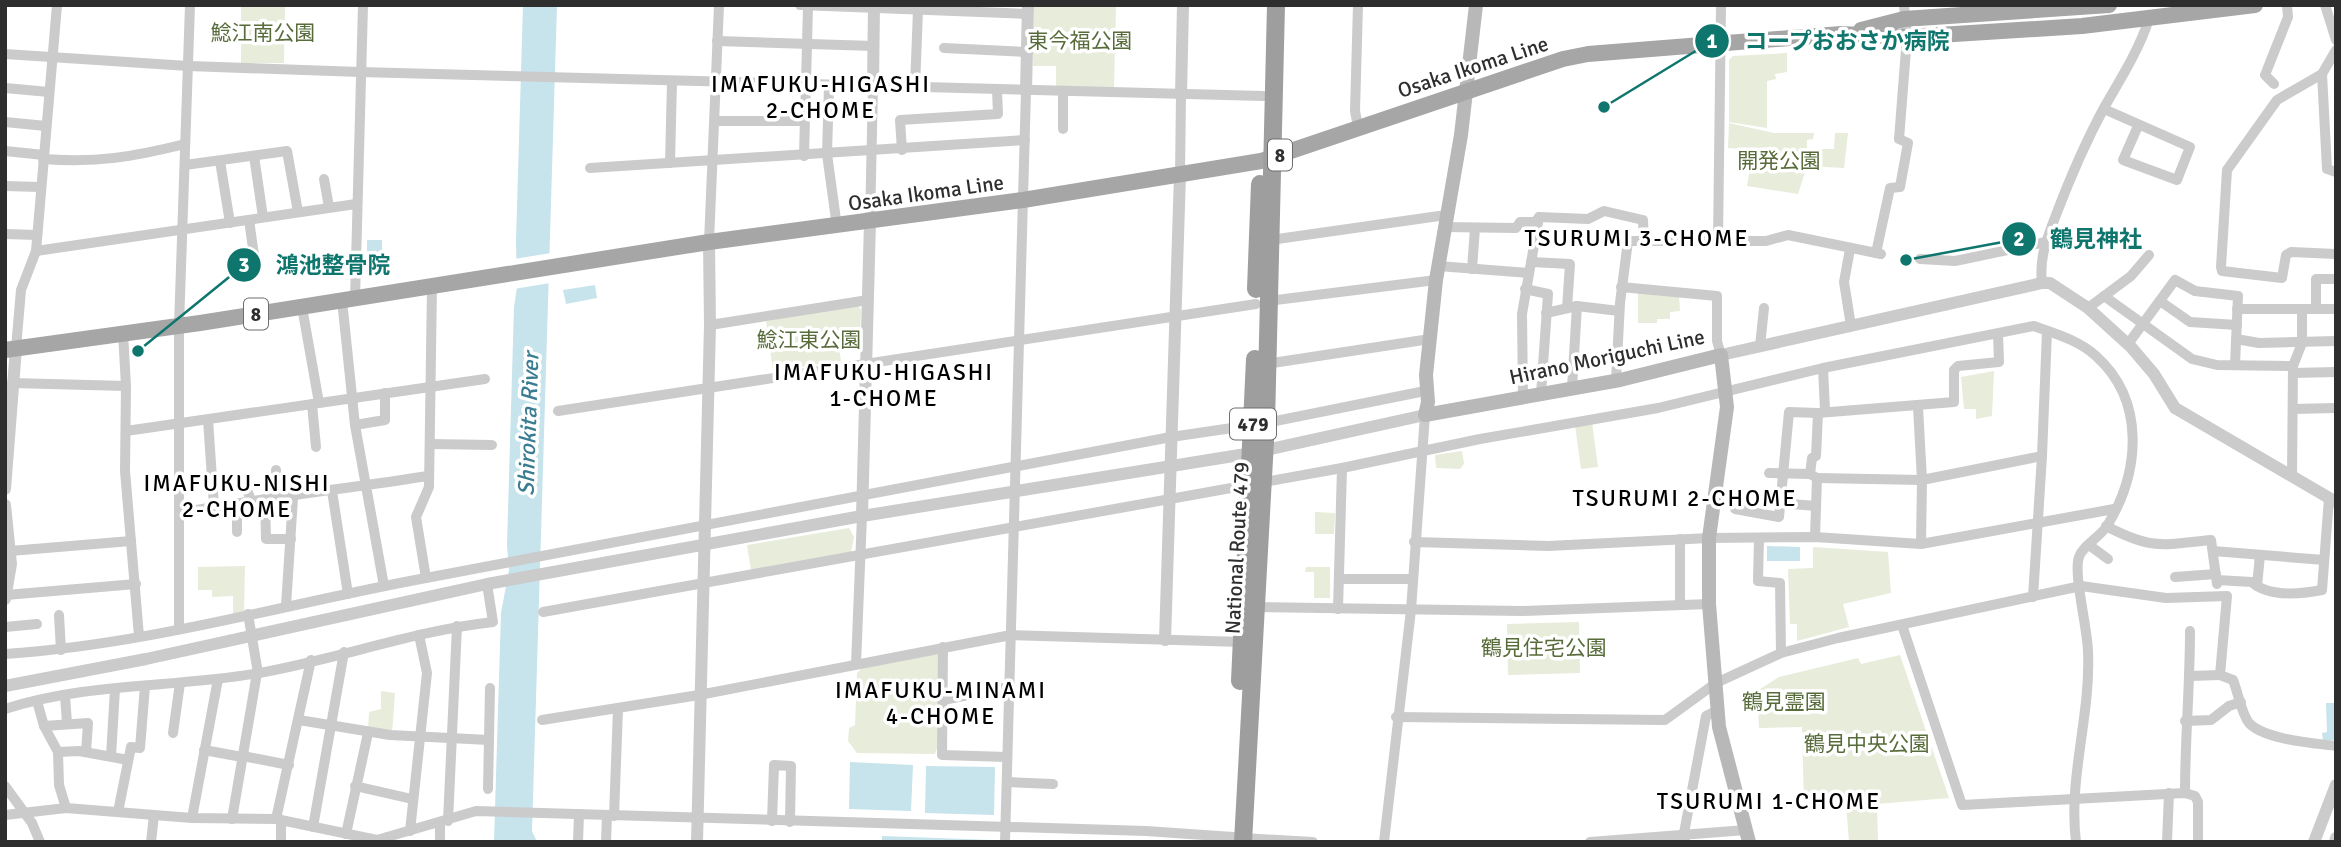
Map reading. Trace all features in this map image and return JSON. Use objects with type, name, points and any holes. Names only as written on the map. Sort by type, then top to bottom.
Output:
[{"type":"highway","name":"National Route 479","points":[[1238,839],[1258,451],[1266,364],[1262,302],[1270,240],[1263,96],[1265,5]]},
{"type":"highway","name":"National Route 479","points":[[1260,424],[1267,160],[1276,5]]},
{"type":"highway","name":"National Route 479","points":[[1238,839],[1242,642],[1250,608]]},
{"type":"main road","points":[[1425,415],[1437,273],[1467,92],[1476,5]]},
{"type":"main road","name":"Osaka Ikoma Line","points":[[1841,34],[1904,12],[2109,5]]},
{"type":"main road","name":"Osaka Ikoma Line","points":[[11,349],[179,326],[709,242],[837,227],[1023,200],[1267,160],[1358,127],[1585,55],[1841,34],[1907,37],[2152,12],[2255,5]]},
{"type":"main road","name":"Hirano Moriguchi Line","points":[[1425,415],[1616,380],[1721,355],[1726,391],[1726,421],[1709,538],[1709,604],[1718,710],[1725,756],[1748,836]]},
{"type":"street","points":[[5,489],[12,383],[11,349],[20,290],[36,251],[57,5]]},
{"type":"street","points":[[179,629],[179,326],[190,5]]},
{"type":"street","points":[[363,5],[356,204],[348,300],[355,425],[384,586]]},
{"type":"street","points":[[697,842],[710,325],[709,242],[719,5]]},
{"type":"street","points":[[1164,640],[1183,5]]},
{"type":"street","points":[[1358,5],[1355,111],[1358,127]]},
{"type":"street","points":[[1718,240],[1721,5]]},
{"type":"street","points":[[2274,84],[2264,75],[2288,17],[2287,5]]},
{"type":"street","points":[[2325,5],[2336,40]]},
{"type":"street","points":[[804,156],[807,45],[804,6],[1028,10],[1005,842]]},
{"type":"street","points":[[856,664],[874,7]]},
{"type":"street","points":[[915,87],[918,10]]},
{"type":"street","points":[[1616,380],[1621,287],[1628,241],[1766,241],[1788,235],[1879,253],[1890,188],[1900,187],[1908,143],[1899,139],[1907,37],[1904,12]]},
{"type":"street","points":[[2042,282],[2040,262],[2066,189],[2104,109],[2143,37],[2152,12]]},
{"type":"street","points":[[717,41],[874,46]]},
{"type":"street","points":[[944,48],[1028,52]]},
{"type":"street","points":[[2336,50],[2322,74],[2277,100],[2227,170],[2221,267],[2222,271],[2282,278],[2286,255],[2291,252],[2336,254]]},
{"type":"street","points":[[5,54],[188,66],[507,77],[1263,96]]},
{"type":"street","points":[[2322,74],[2327,169],[2336,172]]},
{"type":"street","points":[[670,163],[673,81]]},
{"type":"street","points":[[830,85],[827,154],[837,227]]},
{"type":"street","points":[[5,88],[49,92]]},
{"type":"street","points":[[902,150],[900,120],[998,114],[997,90]]},
{"type":"street","points":[[1063,92],[1063,129]]},
{"type":"street","points":[[2104,109],[2190,147],[2177,180],[2123,160],[2138,126]]},
{"type":"street","points":[[715,121],[805,121]]},
{"type":"street","points":[[5,122],[46,126]]},
{"type":"street","points":[[590,168],[872,152],[1024,140]]},
{"type":"street","points":[[5,150],[87,162],[123,159],[185,144]]},
{"type":"street","points":[[185,165],[287,151],[298,212]]},
{"type":"street","points":[[254,156],[264,218]]},
{"type":"street","points":[[220,161],[230,223]]},
{"type":"street","points":[[324,178],[329,207]]},
{"type":"street","points":[[5,186],[40,187]]},
{"type":"street","points":[[36,251],[356,204]]},
{"type":"street","points":[[1539,217],[1588,219],[1604,211],[1643,220],[1644,242]]},
{"type":"street","points":[[1270,240],[1445,221],[1475,228],[1516,228],[1521,222],[1535,222],[1539,217]]},
{"type":"street","points":[[1523,397],[1525,289],[1539,217]]},
{"type":"street","points":[[249,220],[255,262]]},
{"type":"street","points":[[1472,268],[1475,228]]},
{"type":"street","points":[[5,234],[37,235]]},
{"type":"street","points":[[1920,260],[1955,261],[2046,242]]},
{"type":"street","points":[[1850,249],[1844,282],[1851,326]]},
{"type":"street","points":[[2088,308],[2131,276],[2148,255]]},
{"type":"street","points":[[558,411],[1174,317],[1437,273],[1472,268],[1570,264],[1572,388]]},
{"type":"street","points":[[2316,309],[2316,279],[2336,279]]},
{"type":"street","points":[[2128,344],[2175,280],[2195,291],[2238,296],[2235,365]]},
{"type":"street","points":[[1621,287],[1717,296],[1717,341],[1721,355],[2042,282],[2050,283],[2088,308],[2128,344],[2154,374],[2175,408],[2332,500],[2322,590],[2286,594],[2257,586],[2252,582],[2216,577],[2175,577]]},
{"type":"street","points":[[426,578],[416,517],[429,487],[432,286]]},
{"type":"street","points":[[1525,289],[1548,294],[1541,394]]},
{"type":"street","points":[[2104,296],[2192,359],[2235,365],[2336,372]]},
{"type":"street","points":[[710,325],[868,300]]},
{"type":"street","points":[[2160,301],[2190,322],[2236,325]]},
{"type":"street","points":[[302,307],[316,404],[316,447]]},
{"type":"street","points":[[1546,313],[1572,307],[1619,311]]},
{"type":"street","points":[[1760,346],[1764,308]]},
{"type":"street","points":[[2237,309],[2336,309]]},
{"type":"street","points":[[2292,477],[2293,369],[2302,343],[2302,309]]},
{"type":"street","points":[[543,612],[1169,501],[1658,408],[1822,368],[2034,326],[2063,335],[2096,356],[2121,387],[2129,407],[2134,434],[2132,457],[2114,509],[2106,526],[2079,555],[2089,676],[2075,799],[2076,842]]},
{"type":"street","points":[[2033,597],[2047,331]]},
{"type":"street","points":[[123,333],[126,386],[125,471],[139,636]]},
{"type":"street","points":[[1735,509],[1779,516],[1789,412],[1918,407],[1954,402],[1954,370],[1958,366],[2000,362],[1998,334]]},
{"type":"street","points":[[1266,364],[1430,339]]},
{"type":"street","points":[[2236,339],[2259,343],[2336,342]]},
{"type":"street","points":[[1815,537],[1816,506],[1812,458],[1816,456],[1821,411],[1822,368]]},
{"type":"street","points":[[126,432],[485,379]]},
{"type":"street","points":[[12,383],[126,386]]},
{"type":"street","points":[[5,654],[61,650],[179,629],[552,553],[1171,438],[1260,424],[1425,391]]},
{"type":"street","points":[[355,425],[385,419],[385,393]]},
{"type":"street","points":[[1918,407],[1922,480],[1921,544]]},
{"type":"street","points":[[2293,409],[2336,408]]},
{"type":"street","points":[[5,686],[251,637],[493,584],[862,516],[1258,451],[1425,415],[1410,610],[1384,842]]},
{"type":"street","points":[[208,420],[214,507]]},
{"type":"street","points":[[429,444],[492,445]]},
{"type":"street","points":[[1769,473],[1922,480],[2042,456]]},
{"type":"street","points":[[1338,609],[1342,468]]},
{"type":"street","points":[[276,470],[278,498]]},
{"type":"street","points":[[179,513],[237,502],[293,498],[428,476]]},
{"type":"street","points":[[243,480],[251,500]]},
{"type":"street","points":[[332,491],[348,594]]},
{"type":"street","points":[[286,606],[293,498]]},
{"type":"street","points":[[265,499],[265,539],[291,539]]},
{"type":"street","points":[[237,502],[237,532]]},
{"type":"street","points":[[1779,503],[1816,506]]},
{"type":"street","points":[[5,505],[11,565],[6,597],[136,584]]},
{"type":"street","points":[[1414,542],[1548,546],[1709,538],[1815,537],[1921,544],[2114,509]]},
{"type":"street","points":[[2106,526],[2140,543],[2157,545],[2211,540],[2216,577],[2213,597]]},
{"type":"street","points":[[1759,537],[1758,581],[1780,583],[1781,653]]},
{"type":"street","points":[[1680,539],[1680,603]]},
{"type":"street","points":[[10,551],[131,541]]},
{"type":"street","points":[[2089,545],[2108,559]]},
{"type":"street","points":[[2213,551],[2324,560]]},
{"type":"street","points":[[2257,586],[2260,555]]},
{"type":"street","points":[[1339,579],[1412,579]]},
{"type":"street","points":[[5,709],[65,696],[257,673],[457,626],[493,622],[493,584]]},
{"type":"street","points":[[1396,717],[1665,720],[1716,683],[1781,653],[2081,586],[2166,598],[2227,596],[2220,675]]},
{"type":"street","points":[[1250,608],[1522,611],[1709,604]]},
{"type":"street","points":[[232,819],[257,673],[248,614]]},
{"type":"street","points":[[59,615],[61,650]]},
{"type":"street","points":[[5,627],[37,624]]},
{"type":"street","points":[[1902,625],[1962,805],[2186,793],[2195,796],[2198,802],[2198,842]]},
{"type":"street","points":[[440,842],[452,738],[457,626]]},
{"type":"street","points":[[2186,793],[2185,722],[2190,676],[2190,631]]},
{"type":"street","points":[[410,831],[427,673],[419,635]]},
{"type":"street","points":[[542,720],[699,695],[1011,635],[1242,642]]},
{"type":"street","points":[[943,647],[942,755],[1007,757]]},
{"type":"street","points":[[316,842],[344,652]]},
{"type":"street","points":[[281,842],[279,820],[311,660]]},
{"type":"street","points":[[2190,676],[2220,675],[2233,680],[2248,722],[2259,729],[2297,741],[2336,746]]},
{"type":"street","points":[[192,818],[218,679]]},
{"type":"street","points":[[173,733],[180,683]]},
{"type":"street","points":[[112,744],[140,748],[145,686]]},
{"type":"street","points":[[943,700],[1009,687]]},
{"type":"street","points":[[488,789],[490,688]]},
{"type":"street","points":[[111,756],[115,689]]},
{"type":"street","points":[[65,696],[67,723]]},
{"type":"street","points":[[37,701],[44,726],[58,752],[59,785],[66,808]]},
{"type":"street","points":[[2185,722],[2211,720],[2229,706],[2241,702]]},
{"type":"street","points":[[606,842],[611,816],[618,709]]},
{"type":"street","points":[[1684,837],[1706,716],[1718,710]]},
{"type":"street","points":[[299,720],[368,733],[489,740]]},
{"type":"street","points":[[44,726],[88,723],[91,740],[86,752]]},
{"type":"street","points":[[346,834],[368,733]]},
{"type":"street","points":[[118,812],[131,747]]},
{"type":"street","points":[[204,750],[289,765]]},
{"type":"street","points":[[58,752],[86,752],[128,760]]},
{"type":"street","points":[[772,821],[774,765],[791,766],[790,822]]},
{"type":"street","points":[[1007,782],[1053,784]]},
{"type":"street","points":[[2315,842],[2336,785]]},
{"type":"street","points":[[5,786],[32,823],[40,842]]},
{"type":"street","points":[[355,786],[412,799]]},
{"type":"street","points":[[2167,842],[2169,793]]},
{"type":"street","points":[[5,815],[66,808],[192,818],[279,820],[377,841],[397,838],[410,831],[476,811],[1005,827],[1312,842]]},
{"type":"street","points":[[578,842],[579,814]]},
{"type":"street","points":[[151,842],[154,815]]},
{"type":"street","points":[[1590,842],[1748,836]]},
{"type":"green space","name":"鯰江南公園","points":[[241,5],[285,5],[284,63],[241,63]]},
{"type":"green space","name":"東今福公園","points":[[1034,5],[1116,5],[1114,88],[1056,86],[1056,66],[1033,66]]},
{"type":"green space","points":[[1787,53],[1787,72],[1775,74],[1776,79],[1767,81],[1767,128],[1729,122],[1729,60],[1733,56]]},
{"type":"green space","name":"開発公園","points":[[1729,123],[1774,133],[1814,133],[1813,139],[1807,140],[1807,149],[1834,149],[1835,133],[1848,133],[1844,168],[1807,166],[1798,194],[1747,186],[1753,150],[1728,148]]},
{"type":"green space","points":[[1638,293],[1679,295],[1680,311],[1670,312],[1670,319],[1657,319],[1657,323],[1638,323]]},
{"type":"green space","name":"鯰江東公園","points":[[858,305],[861,310],[860,338],[838,341],[841,361],[773,371],[766,321]]},
{"type":"green space","points":[[1994,371],[1992,416],[1976,419],[1976,409],[1964,409],[1961,377]]},
{"type":"green space","points":[[1592,422],[1598,467],[1581,469],[1575,425]]},
{"type":"green space","points":[[1462,451],[1464,464],[1460,469],[1436,468],[1435,455]]},
{"type":"green space","points":[[1315,512],[1335,513],[1334,534],[1315,534]]},
{"type":"green space","points":[[849,528],[854,537],[851,552],[751,570],[747,545]]},
{"type":"green space","points":[[1813,547],[1888,552],[1891,593],[1843,604],[1849,627],[1797,641],[1797,624],[1790,624],[1788,569],[1813,568]]},
{"type":"green space","points":[[245,566],[244,613],[233,614],[233,596],[212,597],[212,590],[198,590],[198,567]]},
{"type":"green space","points":[[1306,567],[1330,567],[1330,598],[1314,598],[1314,572],[1305,572]]},
{"type":"green space","name":"鶴見住宅公園","points":[[1579,622],[1580,673],[1508,675],[1507,624]]},
{"type":"green space","points":[[937,654],[941,659],[938,745],[935,754],[857,753],[848,741],[849,728],[855,725],[857,673],[862,668]]},
{"type":"green space","name":"鶴見中央公園","points":[[1900,655],[1949,798],[1877,804],[1878,842],[1849,842],[1846,804],[1804,807],[1802,727],[1759,728],[1757,691],[1779,677],[1858,658],[1861,664]]},
{"type":"green space","points":[[381,691],[395,693],[392,734],[368,731],[369,712],[381,709]]},
{"type":"water","name":"Shirokita River","points":[[523,5],[557,5],[532,831],[537,842],[494,842],[501,613],[509,570],[507,545],[514,307],[517,287]]},
{"type":"water","points":[[367,240],[382,240],[382,275],[367,275]]},
{"type":"water","points":[[595,285],[597,298],[566,304],[563,290]]},
{"type":"water","points":[[1767,546],[1800,547],[1800,561],[1767,561]]},
{"type":"water","points":[[2326,703],[2336,703],[2336,740],[2323,741],[2322,733],[2327,732]]},
{"type":"water","points":[[850,762],[913,765],[911,811],[849,809]]},
{"type":"water","points":[[926,766],[995,767],[994,815],[925,813]]},
{"type":"water","points":[[882,836],[992,840],[992,842],[882,842]]},
{"type":"pier","points":[[551,253],[550,283],[514,289],[514,259]]},
{"type":"place","name":"コープおおさか病院","points":[[1604,107]]},
{"type":"place","name":"鶴見神社","points":[[1906,260]]},
{"type":"place","name":"鴻池整骨院","points":[[138,351]]},
{"type":"district","name":"IMAFUKU-HIGASHI 2-CHOME","points":[[821,97]]},
{"type":"district","name":"TSURUMI 3-CHOME","points":[[1637,238]]},
{"type":"district","name":"IMAFUKU-HIGASHI 1-CHOME","points":[[884,385]]},
{"type":"district","name":"IMAFUKU-NISHI 2-CHOME","points":[[237,496]]},
{"type":"district","name":"TSURUMI 2-CHOME","points":[[1685,498]]},
{"type":"district","name":"IMAFUKU-MINAMI 4-CHOME","points":[[941,703]]},
{"type":"district","name":"TSURUMI 1-CHOME","points":[[1769,801]]},
{"type":"park label","name":"鶴見霊園","points":[[1784,702]]}]
